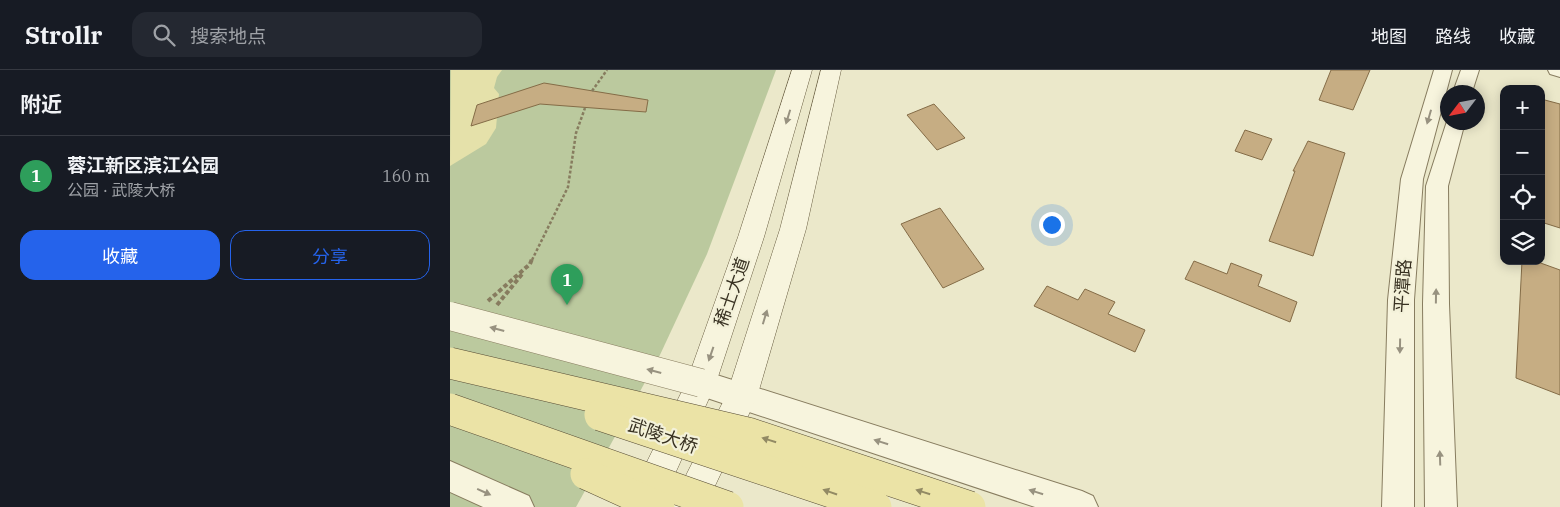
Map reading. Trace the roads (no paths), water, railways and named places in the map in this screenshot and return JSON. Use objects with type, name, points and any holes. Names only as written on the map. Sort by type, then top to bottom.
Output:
[{"type":"main road","name":"稀土大道","points":[[643,507],[701,383],[751,237],[802,70]]},
{"type":"main road","points":[[687,507],[741,397],[793,229],[831,70]]},
{"type":"main road","points":[[450,364],[748,433],[970,507]]},
{"type":"main road","name":"武陵大桥","points":[[450,364],[876,507]]},
{"type":"main road","points":[[450,409],[728,507]]},
{"type":"main road","points":[[450,414],[659,507]]},
{"type":"street","name":"平潭路","points":[[1398,507],[1401,300],[1412,179],[1443,70]]},
{"type":"street","points":[[1466,85],[1470,70]]},
{"type":"street","name":"平潭路","points":[[1441,507],[1436,304],[1437,186],[1453,130]]},
{"type":"street","points":[[450,316],[701,383],[1082,507]]},
{"type":"street","points":[[450,476],[518,507]]},
{"type":"place","name":"蓉江新区滨江公园","points":[[567,305]]}]
